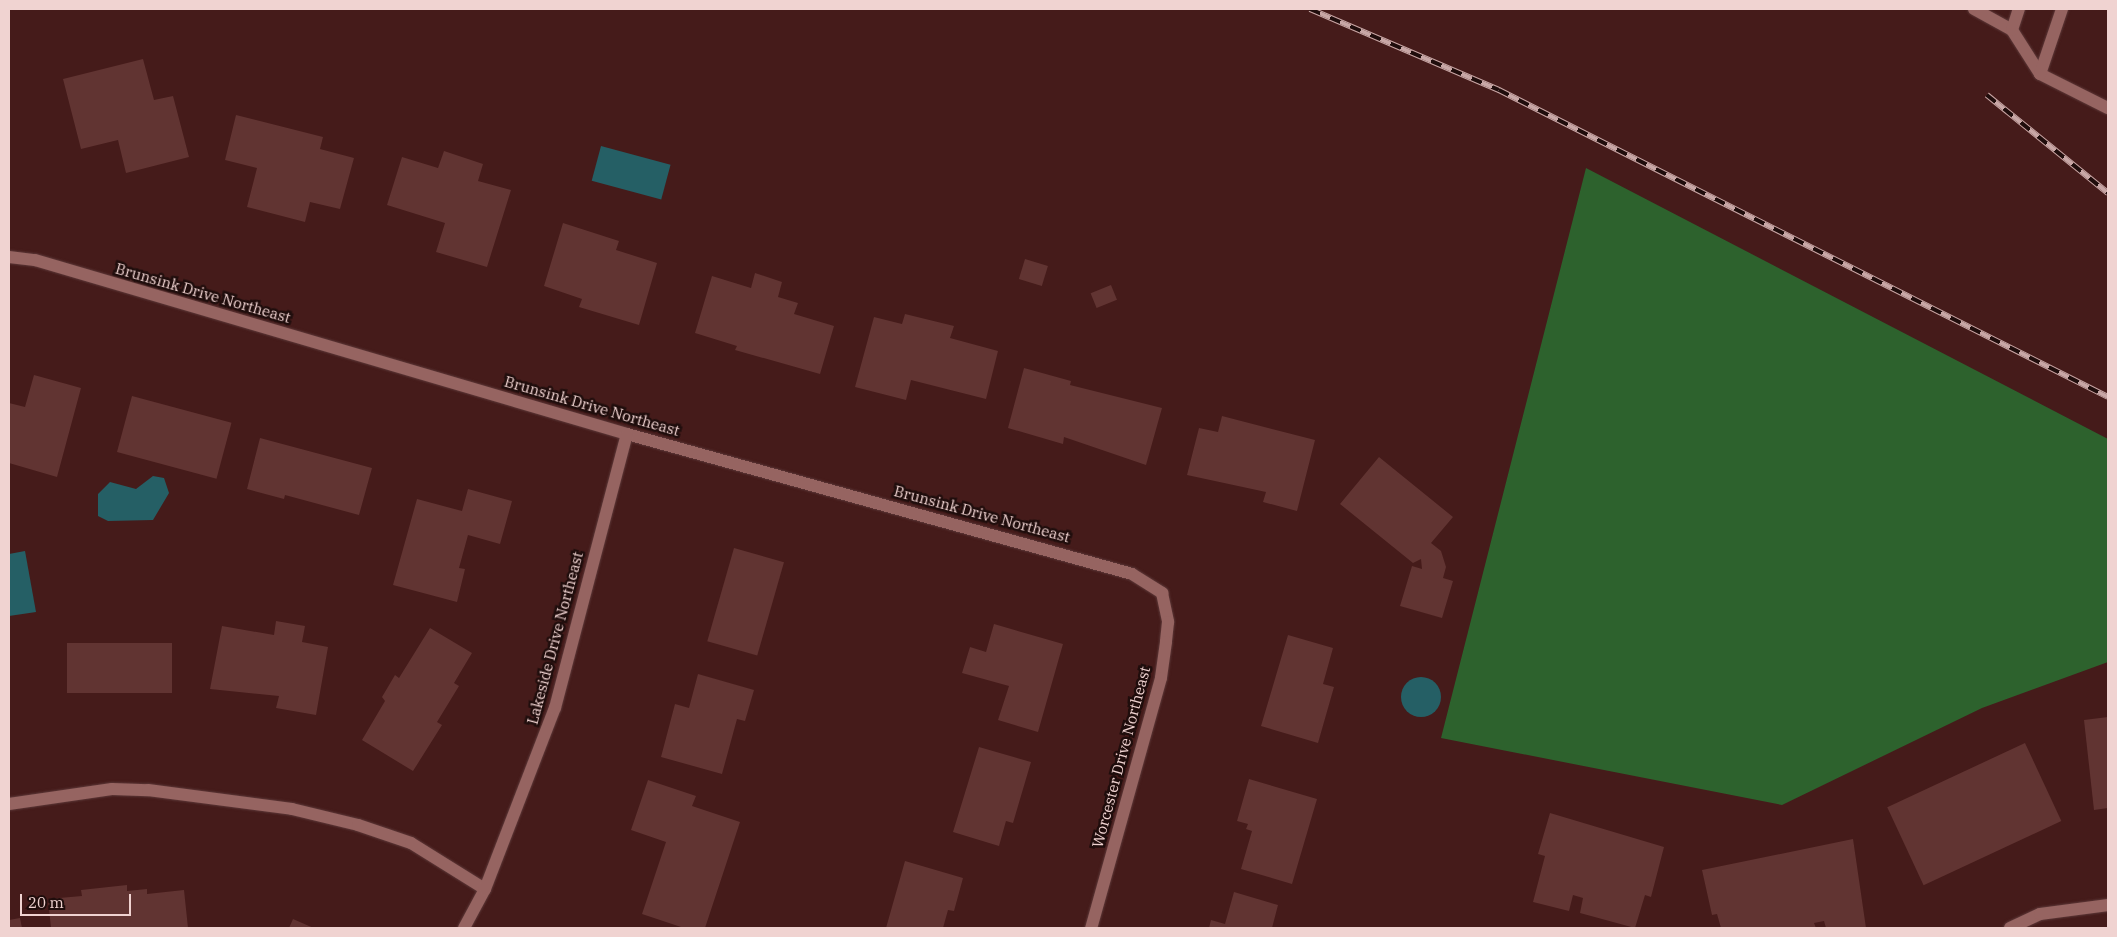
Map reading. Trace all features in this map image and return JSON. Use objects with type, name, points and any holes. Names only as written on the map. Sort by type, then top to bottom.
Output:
[{"type":"street","points":[[1974,9],[2012,30],[2040,74],[2108,108]]},
{"type":"street","points":[[2012,30],[2019,9]]},
{"type":"street","points":[[2040,74],[2062,9]]},
{"type":"street","name":"Brunsink Drive Northeast","points":[[9,257],[35,260],[627,434],[1084,558],[1132,574],[1162,593]]},
{"type":"street","name":"Lakeside Drive Northeast","points":[[464,928],[485,889],[555,708],[627,434]]},
{"type":"street","name":"Worcester Drive Northeast","points":[[1091,928],[1161,678],[1168,622],[1162,593]]},
{"type":"street","points":[[9,804],[112,789],[148,790],[292,809],[358,825],[410,843],[485,889]]},
{"type":"street","points":[[2010,928],[2040,914],[2108,905]]},
{"type":"green space","points":[[1586,168],[2108,439],[2108,662],[1982,708],[1782,805],[1441,738]]},
{"type":"water","points":[[601,146],[671,165],[661,199],[592,181]]},
{"type":"water","points":[[153,476],[164,478],[169,493],[153,520],[108,521],[98,516],[98,494],[110,482],[136,489]]},
{"type":"water","points":[[25,551],[36,612],[9,616],[9,554]]},
{"type":"water","points":[[1421,677],[1435,683],[1441,697],[1435,711],[1421,717],[1407,711],[1401,697],[1407,683]]},
{"type":"building","points":[[143,59],[154,100],[173,96],[189,157],[126,173],[118,140],[81,149],[63,79]]},
{"type":"building","points":[[236,115],[323,137],[320,149],[354,158],[340,209],[310,202],[305,222],[247,207],[257,168],[225,160]]},
{"type":"building","points":[[444,151],[483,164],[478,181],[511,190],[487,267],[436,252],[445,223],[387,205],[402,157],[438,168]]},
{"type":"building","points":[[563,223],[619,241],[616,250],[657,263],[639,325],[579,307],[582,299],[544,286]]},
{"type":"building","points":[[1025,259],[1048,266],[1042,286],[1019,279]]},
{"type":"building","points":[[755,273],[782,282],[778,297],[798,303],[794,314],[834,326],[820,374],[735,350],[737,346],[695,333],[712,276],[751,288]]},
{"type":"building","points":[[1111,285],[1117,300],[1097,308],[1091,293]]},
{"type":"building","points":[[905,314],[954,326],[950,338],[998,351],[986,399],[911,380],[906,400],[855,387],[874,317],[902,324]]},
{"type":"building","points":[[1024,368],[1071,381],[1070,385],[1162,408],[1146,465],[1064,437],[1063,444],[1008,428]]},
{"type":"building","points":[[34,375],[81,388],[57,477],[9,463],[9,403],[25,407]]},
{"type":"building","points":[[132,396],[231,423],[216,479],[117,452]]},
{"type":"building","points":[[1222,416],[1315,440],[1297,511],[1263,502],[1266,492],[1187,475],[1199,428],[1218,432]]},
{"type":"building","points":[[260,438],[372,468],[359,515],[285,495],[284,499],[247,489]]},
{"type":"building","points":[[1379,457],[1453,517],[1431,543],[1441,551],[1446,567],[1443,578],[1453,581],[1442,618],[1400,606],[1412,566],[1422,569],[1421,559],[1413,563],[1340,504]]},
{"type":"building","points":[[468,489],[512,501],[500,544],[468,535],[459,568],[465,569],[457,602],[393,585],[417,499],[462,511]]},
{"type":"building","points":[[734,548],[784,562],[757,656],[707,641]]},
{"type":"building","points":[[276,621],[305,626],[302,642],[328,647],[316,715],[276,708],[279,696],[210,689],[222,626],[274,635]]},
{"type":"building","points":[[994,624],[1063,644],[1038,732],[998,720],[1009,686],[962,673],[970,647],[986,652]]},
{"type":"building","points":[[430,628],[472,653],[454,683],[459,686],[437,722],[442,725],[413,771],[362,740],[385,701],[382,697],[395,675],[399,678]]},
{"type":"building","points":[[1288,635],[1333,648],[1323,684],[1334,687],[1318,743],[1261,726]]},
{"type":"building","points":[[67,643],[172,643],[172,693],[67,693]]},
{"type":"building","points":[[698,674],[754,690],[745,721],[737,719],[722,774],[661,757],[675,704],[689,708]]},
{"type":"building","points":[[2108,717],[2108,808],[2094,810],[2084,720]]},
{"type":"building","points":[[2025,743],[2061,821],[1924,885],[1887,807]]},
{"type":"building","points":[[979,747],[1031,762],[1013,823],[1006,821],[999,846],[953,832]]},
{"type":"building","points":[[1249,779],[1317,799],[1292,884],[1241,869],[1252,831],[1246,829],[1248,824],[1237,821]]},
{"type":"building","points":[[648,780],[696,796],[692,806],[740,822],[705,928],[684,928],[642,914],[666,842],[631,830]]},
{"type":"building","points":[[1550,813],[1664,847],[1651,897],[1645,895],[1635,928],[1580,913],[1583,898],[1573,895],[1569,911],[1533,902],[1545,856],[1538,854]]},
{"type":"building","points":[[1853,839],[1866,928],[1826,928],[1824,921],[1814,923],[1816,928],[1721,928],[1717,914],[1712,915],[1702,870]]},
{"type":"building","points":[[905,861],[963,878],[954,911],[948,910],[943,928],[886,928]]},
{"type":"building","points":[[127,885],[127,891],[147,889],[147,894],[184,890],[188,928],[51,928],[48,899],[82,896],[81,890]]},
{"type":"building","points":[[1234,892],[1278,905],[1272,928],[1209,928],[1211,920],[1225,924]]},
{"type":"building","points":[[20,918],[22,928],[9,928],[9,920]]},
{"type":"building","points":[[293,919],[309,926],[314,928],[289,928]]},
{"type":"railway","points":[[1310,9],[1499,90],[2108,397]]},
{"type":"railway","points":[[1987,95],[2108,193]]}]
